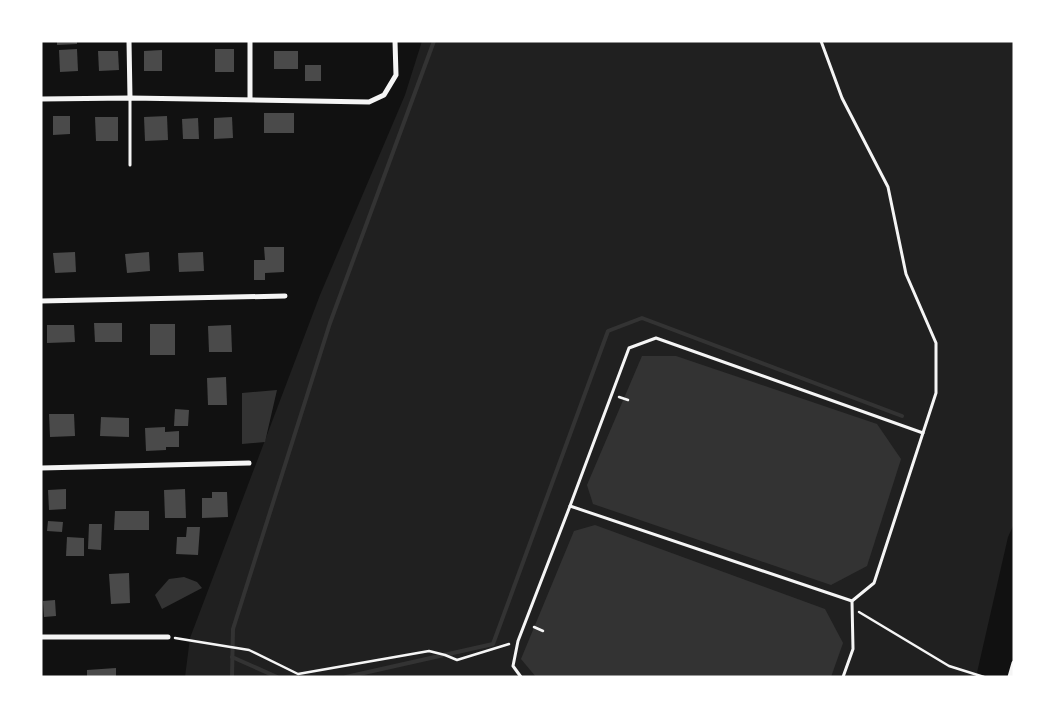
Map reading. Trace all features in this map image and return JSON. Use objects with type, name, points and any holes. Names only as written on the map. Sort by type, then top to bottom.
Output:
[{"type":"street","points":[[129,41],[130,98]]},
{"type":"street","points":[[250,41],[250,99]]},
{"type":"street","points":[[41,99],[250,99],[369,102],[384,96],[396,75],[395,41]]},
{"type":"street","points":[[41,300],[286,296]]},
{"type":"street","points":[[41,468],[249,463]]},
{"type":"street","points":[[41,637],[168,637]]},
{"type":"street","points":[[1010,677],[1014,663]]},
{"type":"lane","points":[[821,41],[842,98],[888,187],[906,274],[936,343],[936,393],[923,433],[874,583],[852,601]]},
{"type":"lane","points":[[130,98],[130,165]]},
{"type":"lane","points":[[521,677],[514,666],[518,642],[629,348],[656,338],[923,433]]},
{"type":"lane","points":[[570,506],[852,601]]},
{"type":"lane","points":[[843,677],[853,649],[852,601]]},
{"type":"path","points":[[618,396],[628,400]]},
{"type":"path","points":[[852,608],[949,666],[984,677]]},
{"type":"path","points":[[534,627],[543,630]]},
{"type":"path","points":[[168,637],[249,650],[298,674],[428,651],[457,660],[518,642]]},
{"type":"shaded area","points":[[422,41],[1014,41],[1014,524],[1008,537],[976,677],[185,677],[190,638],[320,295],[405,95]]},
{"type":"shaded area","points":[[642,356],[676,356],[877,424],[901,459],[867,566],[831,585],[593,504],[587,485]]},
{"type":"shaded area","points":[[277,390],[265,442],[242,444],[242,393]]},
{"type":"shaded area","points":[[595,525],[825,609],[843,643],[831,677],[536,677],[521,659],[574,531]]},
{"type":"shaded area","points":[[184,577],[197,582],[202,588],[162,609],[155,595],[169,579]]},
{"type":"building","points":[[57,41],[77,41],[77,44],[57,45]]},
{"type":"building","points":[[77,49],[78,71],[60,72],[59,50]]},
{"type":"building","points":[[215,49],[234,49],[234,72],[215,72]]},
{"type":"building","points":[[162,50],[162,71],[144,71],[144,51]]},
{"type":"building","points":[[98,51],[118,51],[119,70],[99,71]]},
{"type":"building","points":[[274,51],[298,51],[298,69],[274,69]]},
{"type":"building","points":[[305,65],[321,65],[321,81],[305,81]]},
{"type":"building","points":[[264,113],[294,113],[294,133],[264,133]]},
{"type":"building","points":[[53,116],[70,116],[70,134],[53,135]]},
{"type":"building","points":[[167,116],[168,140],[145,141],[144,117]]},
{"type":"building","points":[[95,117],[118,117],[118,141],[96,141]]},
{"type":"building","points":[[232,117],[233,138],[214,139],[214,118]]},
{"type":"building","points":[[198,118],[199,139],[183,139],[182,119]]},
{"type":"building","points":[[264,247],[284,247],[284,272],[265,273],[265,280],[254,280],[254,260],[265,260]]},
{"type":"building","points":[[75,252],[76,272],[55,273],[53,253]]},
{"type":"building","points":[[149,252],[150,271],[127,273],[125,254]]},
{"type":"building","points":[[203,252],[204,271],[179,272],[178,253]]},
{"type":"building","points":[[94,323],[122,323],[122,342],[95,342]]},
{"type":"building","points":[[150,324],[175,324],[175,355],[150,355]]},
{"type":"building","points":[[47,325],[74,325],[75,342],[47,343]]},
{"type":"building","points":[[231,325],[232,352],[209,352],[208,326]]},
{"type":"building","points":[[226,377],[227,405],[208,405],[207,378]]},
{"type":"building","points":[[175,409],[189,410],[188,426],[174,426]]},
{"type":"building","points":[[49,414],[74,414],[75,436],[50,437]]},
{"type":"building","points":[[101,417],[129,418],[129,437],[100,436]]},
{"type":"building","points":[[165,427],[165,432],[179,431],[179,447],[166,447],[166,450],[146,451],[145,428]]},
{"type":"building","points":[[66,489],[66,509],[49,510],[48,490]]},
{"type":"building","points":[[185,489],[186,518],[165,518],[164,490]]},
{"type":"building","points":[[212,492],[227,492],[228,517],[202,518],[202,498],[212,498]]},
{"type":"building","points":[[115,511],[149,511],[149,530],[114,530]]},
{"type":"building","points":[[48,521],[63,522],[62,532],[47,531]]},
{"type":"building","points":[[89,524],[102,524],[101,550],[88,549]]},
{"type":"building","points":[[187,527],[200,527],[198,555],[176,554],[177,537],[186,537]]},
{"type":"building","points":[[67,537],[84,538],[84,556],[66,556]]},
{"type":"building","points":[[129,573],[130,603],[111,604],[109,574]]},
{"type":"building","points":[[55,600],[56,616],[44,617],[43,601]]},
{"type":"building","points":[[116,668],[116,677],[87,677],[87,670]]},
{"type":"waterway","points":[[232,677],[233,629],[330,323],[434,41]]},
{"type":"waterway","points":[[346,677],[493,644],[608,331],[642,318],[902,416]]},
{"type":"waterway","points":[[232,657],[277,677]]}]
